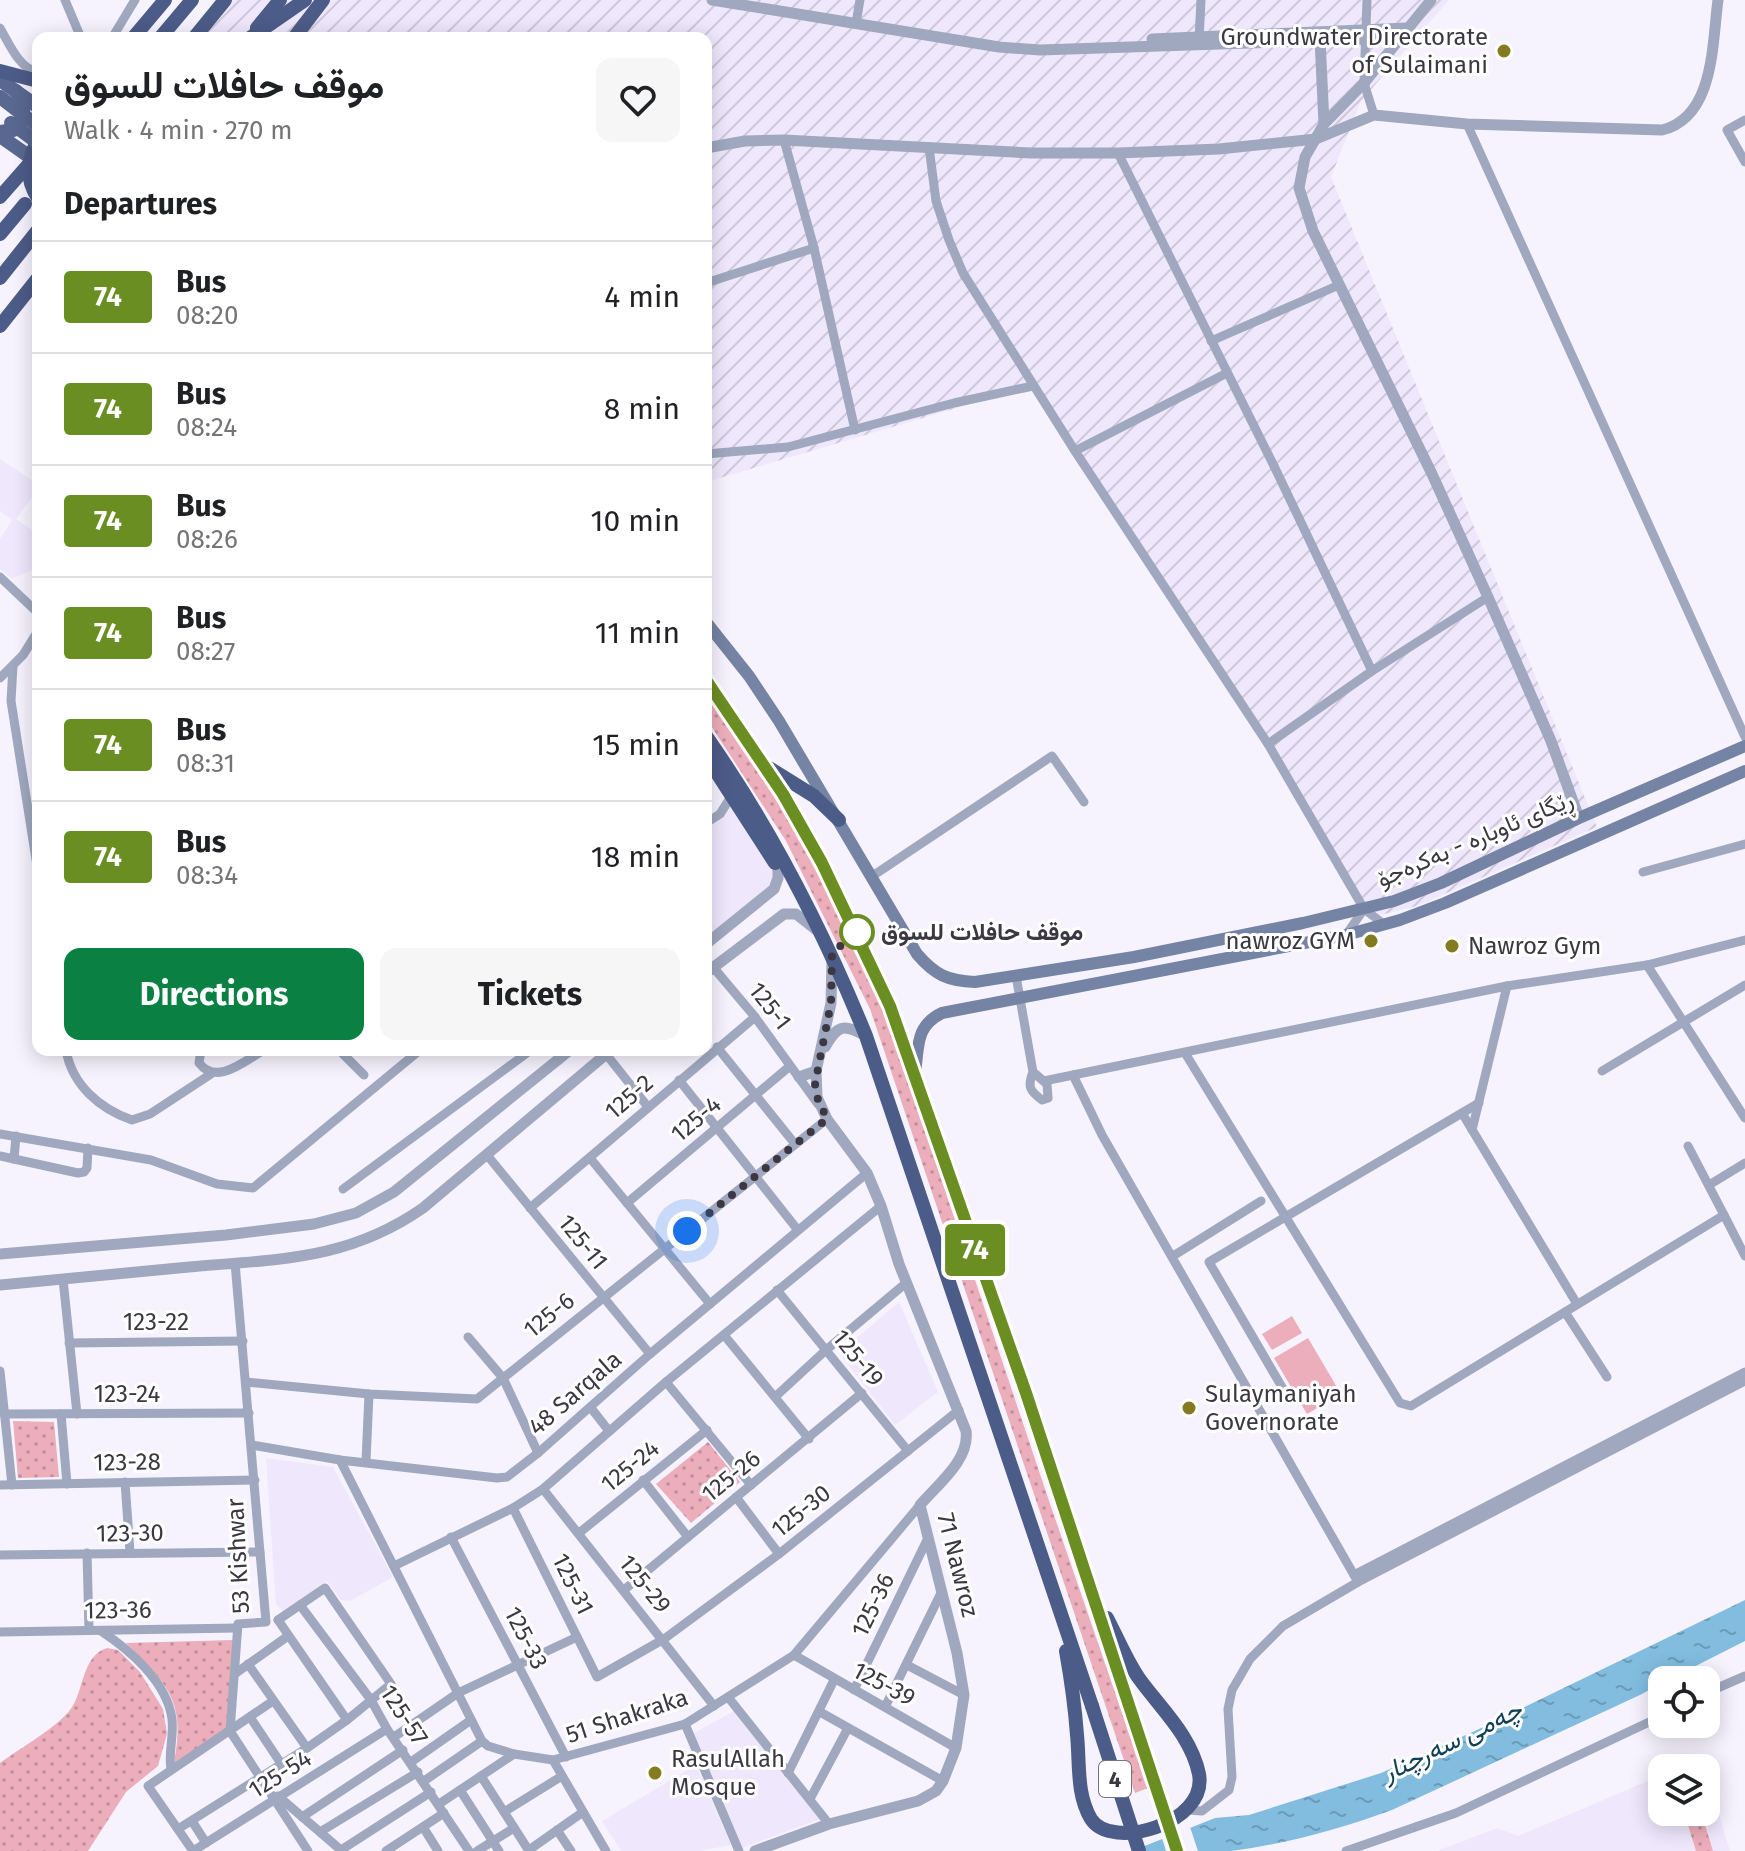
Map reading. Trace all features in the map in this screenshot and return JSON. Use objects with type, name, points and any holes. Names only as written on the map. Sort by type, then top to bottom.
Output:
[{"type":"highway","points":[[138,32],[165,0]]},
{"type":"highway","points":[[165,32],[192,0]]},
{"type":"highway","points":[[199,32],[225,0]]},
{"type":"highway","points":[[255,32],[280,0]]},
{"type":"highway","points":[[259,32],[305,0]]},
{"type":"highway","points":[[299,32],[323,0]]},
{"type":"highway","points":[[0,71],[32,79]]},
{"type":"highway","points":[[0,197],[32,155]]},
{"type":"highway","points":[[0,234],[31,201],[29,161]]},
{"type":"highway","points":[[3,273],[32,237]]},
{"type":"highway","points":[[0,326],[32,286]]},
{"type":"highway","name":"4","points":[[712,689],[759,758],[822,863],[857,931],[890,1006],[1026,1393],[1177,1851]]},
{"type":"highway","name":"4","points":[[712,745],[734,776],[809,905],[866,1036],[1139,1851]]},
{"type":"highway","points":[[759,758],[814,796],[839,820]]},
{"type":"highway","points":[[712,765],[779,869],[809,905]]},
{"type":"highway","points":[[1054,1592],[1072,1692],[1080,1781],[1090,1818],[1101,1828],[1121,1833],[1158,1826],[1188,1810],[1200,1788],[1196,1765],[1176,1724],[1135,1671],[1088,1581]]},
{"type":"main road","points":[[0,80],[32,103]]},
{"type":"main road","points":[[7,124],[13,130],[25,111],[16,91]]},
{"type":"main road","points":[[0,97],[7,124],[29,161]]},
{"type":"main road","points":[[7,124],[32,126]]},
{"type":"main road","points":[[7,124],[32,139]]},
{"type":"main road","points":[[712,630],[779,721],[871,877]]},
{"type":"main road","name":"ڕێگای ئاوبارە - بەکرەجۆ","points":[[871,877],[911,945],[930,968],[946,979],[975,982],[1016,976],[1134,957],[1332,917],[1394,901],[1441,883],[1579,818],[1745,746]]},
{"type":"main road","points":[[915,1072],[918,1037],[930,1020],[956,1010],[1020,1000],[1385,925],[1445,903],[1745,771]]},
{"type":"main road","points":[[1394,901],[1394,912],[1400,920]]},
{"type":"main road","points":[[1332,917],[1340,936]]},
{"type":"street","points":[[65,0],[78,32]]},
{"type":"street","points":[[116,32],[135,0]]},
{"type":"street","points":[[712,0],[1021,46],[1366,34],[1399,38]]},
{"type":"street","points":[[736,0],[761,7]]},
{"type":"street","points":[[857,20],[860,0]]},
{"type":"street","points":[[1199,40],[1201,0]]},
{"type":"street","points":[[1367,0],[1364,83],[1374,115]]},
{"type":"street","points":[[712,147],[745,141],[784,140],[1031,153],[1249,148],[1316,139],[1374,115],[1467,124],[1662,130],[1672,128],[1688,116],[1705,86],[1718,0]]},
{"type":"street","points":[[1430,1],[1364,83],[1324,124],[1305,157],[1299,188],[1313,231],[1432,474],[1488,597],[1551,741],[1579,818]]},
{"type":"street","points":[[0,28],[23,65],[32,71]]},
{"type":"street","points":[[1199,40],[1320,39],[1407,28]]},
{"type":"street","points":[[1320,39],[1324,124]]},
{"type":"street","points":[[1745,120],[1727,130],[1745,162]]},
{"type":"street","points":[[1467,124],[1745,737]]},
{"type":"street","points":[[784,140],[814,248],[855,430]]},
{"type":"street","points":[[929,147],[936,201],[956,259],[1033,386],[1268,744],[1364,909],[1385,925]]},
{"type":"street","points":[[1118,153],[1372,671]]},
{"type":"street","points":[[712,281],[814,248]]},
{"type":"street","points":[[1211,341],[1339,285]]},
{"type":"street","points":[[1075,451],[1227,373]]},
{"type":"street","points":[[712,453],[788,447],[954,403],[1033,386]]},
{"type":"street","points":[[0,577],[32,607]]},
{"type":"street","points":[[1268,744],[1372,671],[1488,597]]},
{"type":"street","points":[[0,678],[32,639]]},
{"type":"street","points":[[13,666],[11,701],[32,834]]},
{"type":"street","points":[[0,693],[11,701]]},
{"type":"street","points":[[871,877],[1052,756],[1084,802]]},
{"type":"street","points":[[712,819],[720,814],[732,795]]},
{"type":"street","points":[[1643,872],[1745,844]]},
{"type":"street","points":[[712,939],[774,889],[779,869],[777,849]]},
{"type":"street","points":[[1340,936],[1364,909]]},
{"type":"street","points":[[712,968],[778,916],[787,913],[796,914],[822,934]]},
{"type":"street","points":[[718,934],[732,953]]},
{"type":"street","points":[[1044,1081],[1507,986],[1647,965],[1745,940]]},
{"type":"street","name":"71 Nawroz","points":[[832,953],[831,1003],[816,1071],[817,1097],[824,1114],[867,1173],[906,1283],[966,1431],[965,1447],[958,1461],[920,1505],[957,1653],[964,1695],[956,1748],[943,1781]]},
{"type":"street","points":[[1647,965],[1745,1118]]},
{"type":"street","name":"125-1","points":[[712,972],[755,1017],[824,1114]]},
{"type":"street","points":[[1016,976],[1033,1072],[1030,1089],[1045,1099],[1048,1086],[1033,1072]]},
{"type":"street","points":[[1602,1071],[1745,985]]},
{"type":"street","points":[[1472,1130],[1507,986]]},
{"type":"street","name":"125-2","points":[[712,1051],[755,1017]]},
{"type":"street","name":"71 Nawroz","points":[[819,1058],[837,1030],[851,1028],[866,1036]]},
{"type":"street","points":[[717,1047],[795,1144]]},
{"type":"street","points":[[1185,1053],[1400,1403],[1411,1406],[1724,1215]]},
{"type":"street","points":[[67,1056],[83,1088],[104,1107],[132,1120],[150,1114],[211,1074],[220,1074],[253,1056]]},
{"type":"street","points":[[200,1056],[199,1063],[211,1074]]},
{"type":"street","points":[[345,1056],[364,1075]]},
{"type":"street","points":[[0,1134],[151,1160],[217,1184],[253,1188],[413,1056]]},
{"type":"street","points":[[343,1189],[523,1056]]},
{"type":"street","points":[[0,1254],[226,1235],[314,1224],[356,1213],[394,1192],[561,1056]]},
{"type":"street","points":[[0,1285],[325,1253],[374,1237],[423,1208],[603,1056]]},
{"type":"street","points":[[611,1056],[648,1107]]},
{"type":"street","name":"125-2","points":[[530,1208],[707,1056]]},
{"type":"street","name":"125-4","points":[[627,1203],[790,1066]]},
{"type":"street","points":[[799,1077],[816,1071]]},
{"type":"street","points":[[1073,1075],[1095,1123],[1356,1579]]},
{"type":"street","points":[[679,1080],[797,1229]]},
{"type":"street","points":[[1286,1394],[1209,1262],[1479,1103]]},
{"type":"street","points":[[1462,1113],[1577,1304]]},
{"type":"street","name":"125-6","points":[[246,1382],[369,1394],[477,1399],[795,1144],[824,1114]]},
{"type":"street","points":[[14,1159],[16,1136]]},
{"type":"street","points":[[1688,1146],[1745,1256]]},
{"type":"street","points":[[0,1156],[84,1172],[88,1148]]},
{"type":"street","name":"125-11","points":[[487,1155],[650,1354]]},
{"type":"street","points":[[590,1158],[710,1304]]},
{"type":"street","points":[[1709,1185],[1745,1163]]},
{"type":"street","name":"48 Sarqala","points":[[252,1445],[340,1460],[507,1477],[867,1173]]},
{"type":"street","points":[[1173,1256],[1261,1201]]},
{"type":"street","points":[[394,1566],[513,1508],[543,1489],[666,1382],[881,1206]]},
{"type":"street","name":"53 Kishwar","points":[[230,1731],[238,1624],[266,1622],[235,1263]]},
{"type":"street","points":[[63,1279],[77,1414]]},
{"type":"street","points":[[775,1397],[906,1283]]},
{"type":"street","name":"125-19","points":[[777,1290],[908,1451]]},
{"type":"street","points":[[1565,1312],[1607,1377]]},
{"type":"street","points":[[724,1335],[809,1439]]},
{"type":"street","points":[[468,1337],[503,1378],[538,1453]]},
{"type":"street","name":"123-22","points":[[69,1343],[243,1341]]},
{"type":"street","points":[[0,1371],[12,1485]]},
{"type":"street","points":[[1188,1810],[1202,1811],[1229,1790],[1232,1777],[1228,1709],[1236,1681],[1250,1659],[1283,1626],[1356,1579],[1745,1372]]},
{"type":"street","points":[[1356,1579],[1745,1381]]},
{"type":"street","points":[[666,1382],[751,1485]]},
{"type":"street","name":"125-26","points":[[624,1590],[862,1393]]},
{"type":"street","points":[[366,1461],[369,1394]]},
{"type":"street","points":[[591,1408],[609,1431]]},
{"type":"street","name":"125-30","points":[[597,1677],[664,1639],[779,1554],[959,1410]]},
{"type":"street","name":"123-24","points":[[4,1414],[249,1413]]},
{"type":"street","points":[[61,1414],[67,1484]]},
{"type":"street","name":"125-24","points":[[579,1533],[707,1430]]},
{"type":"street","points":[[340,1460],[482,1741],[424,1781]]},
{"type":"street","name":"123-28","points":[[0,1485],[255,1480]]},
{"type":"street","points":[[643,1480],[688,1537]]},
{"type":"street","points":[[125,1482],[130,1552]]},
{"type":"street","name":"125-29","points":[[543,1489],[714,1706]]},
{"type":"street","points":[[736,1497],[779,1554]]},
{"type":"street","name":"51 Shakraka","points":[[482,1741],[514,1754],[553,1760],[685,1724],[794,1655],[920,1505]]},
{"type":"street","name":"125-31","points":[[513,1508],[597,1677]]},
{"type":"street","name":"125-33","points":[[451,1537],[566,1757]]},
{"type":"street","name":"125-36","points":[[854,1690],[928,1538]]},
{"type":"street","name":"123-30","points":[[0,1555],[260,1552]]},
{"type":"street","points":[[87,1553],[89,1630]]},
{"type":"street","points":[[178,1829],[264,1782],[282,1765],[347,1720],[391,1684],[325,1588],[278,1620]]},
{"type":"street","points":[[886,1705],[941,1593]]},
{"type":"street","name":"125-57","points":[[300,1605],[371,1700],[469,1851]]},
{"type":"street","points":[[265,1615],[278,1620],[347,1720]]},
{"type":"street","name":"123-36","points":[[0,1632],[237,1628]]},
{"type":"street","points":[[101,1631],[140,1664],[169,1707],[172,1722],[168,1753],[171,1770]]},
{"type":"street","points":[[236,1673],[288,1636]]},
{"type":"street","name":"125-54","points":[[193,1851],[458,1693],[577,1637]]},
{"type":"street","name":"125-39","points":[[794,1655],[834,1680],[886,1705],[956,1748]]},
{"type":"street","points":[[248,1664],[307,1748]]},
{"type":"street","points":[[907,1665],[964,1695]]},
{"type":"street","points":[[1720,1687],[1745,1676]]},
{"type":"street","points":[[788,1773],[834,1680]]},
{"type":"street","points":[[728,1697],[829,1824]]},
{"type":"street","points":[[193,1851],[148,1786],[273,1701]]},
{"type":"street","points":[[755,1851],[829,1824],[918,1801],[936,1791],[943,1781],[820,1712]]},
{"type":"street","points":[[250,1717],[282,1765]]},
{"type":"street","points":[[411,1762],[471,1720]]},
{"type":"street","points":[[1346,1851],[1456,1813],[1648,1723]]},
{"type":"street","points":[[685,1724],[739,1851]]},
{"type":"street","points":[[810,1799],[848,1728]]},
{"type":"street","points":[[230,1731],[278,1800],[308,1851]]},
{"type":"street","points":[[302,1817],[403,1750]]},
{"type":"street","points":[[386,1851],[423,1827],[460,1790],[514,1754]]},
{"type":"street","points":[[553,1760],[606,1851]]},
{"type":"street","points":[[320,1832],[418,1772]]},
{"type":"street","points":[[481,1776],[529,1850],[583,1812]]},
{"type":"street","points":[[504,1812],[562,1776]]},
{"type":"street","points":[[460,1790],[499,1851]]},
{"type":"street","points":[[278,1800],[341,1850],[431,1792]]},
{"type":"street","points":[[192,1821],[206,1843]]},
{"type":"street","points":[[423,1827],[438,1851]]},
{"type":"street","points":[[477,1851],[514,1828]]},
{"type":"street","points":[[557,1830],[571,1851]]},
{"type":"street","points":[[400,1842],[406,1851]]},
{"type":"shaded area","points":[[218,0],[1449,0],[1361,101],[1331,177],[1597,827],[1417,906],[1368,918],[1285,772],[1032,386],[712,480],[712,32],[191,32]]},
{"type":"shaded area","points":[[0,459],[32,480],[32,497],[16,519],[32,530],[32,570],[12,579],[0,569],[0,539],[12,520],[0,511]]},
{"type":"shaded area","points":[[712,701],[780,806],[825,885],[881,999],[1148,1788],[1135,1793],[870,1009],[786,841],[712,727]]},
{"type":"shaded area","points":[[733,797],[778,878],[712,938],[712,817]]},
{"type":"shaded area","points":[[899,1302],[938,1392],[895,1425],[839,1353]]},
{"type":"shaded area","points":[[1292,1316],[1302,1333],[1272,1350],[1262,1334]]},
{"type":"shaded area","points":[[1308,1338],[1341,1394],[1307,1414],[1274,1358]]},
{"type":"shaded area","points":[[13,1421],[54,1422],[59,1477],[18,1478]]},
{"type":"shaded area","points":[[708,1442],[740,1482],[691,1523],[656,1484]]},
{"type":"shaded area","points":[[266,1458],[333,1467],[393,1577],[350,1601],[341,1600],[327,1581],[284,1611],[276,1605]]},
{"type":"shaded area","points":[[233,1640],[226,1730],[174,1763],[177,1724],[170,1696],[163,1683],[126,1643]]},
{"type":"shaded area","points":[[107,1648],[118,1650],[140,1672],[163,1709],[167,1734],[158,1766],[126,1792],[88,1851],[0,1851],[0,1763],[64,1717],[75,1703],[92,1659]]},
{"type":"shaded area","points":[[734,1711],[820,1819],[742,1848],[692,1734]]},
{"type":"shaded area","points":[[696,1765],[731,1845],[700,1851],[621,1851],[602,1821]]},
{"type":"shaded area","points":[[1648,1781],[1648,1826],[1720,1826],[1720,1819],[1730,1851],[1437,1851],[1497,1828],[1518,1836]]},
{"type":"shaded area","points":[[1688,1826],[1705,1826],[1713,1851],[1696,1851]]},
{"type":"water","points":[[1745,1600],[1745,1641],[1696,1666],[1648,1666],[1648,1691],[1392,1810],[1313,1835],[1252,1848],[1231,1851],[1132,1851],[1215,1818],[1249,1815],[1381,1773]]},
{"type":"pier","points":[[1189,1824],[1198,1851],[1166,1851],[1161,1835]]},
{"type":"bus line","name":"74","points":[[712,688],[783,794],[822,863],[857,931],[890,1006],[1026,1393],[1177,1851]]},
{"type":"place","name":"Groundwater Directorate of Sulaimani","points":[[1504,51]]},
{"type":"place","name":"موقف حافلات للسوق","points":[[857,932]]},
{"type":"place","name":"nawroz GYM","points":[[1371,941]]},
{"type":"place","name":"Nawroz Gym","points":[[1452,946]]},
{"type":"place","name":"Sulaymaniyah Governorate","points":[[1189,1408]]},
{"type":"place","name":"RasulAllah Mosque","points":[[655,1773]]},
{"type":"route","points":[[687,1231],[827,1119],[815,1084],[831,1003],[832,953],[857,932]]},
{"type":"water label","name":"چەمی سەرچنار","points":[[1452,1741]]}]
